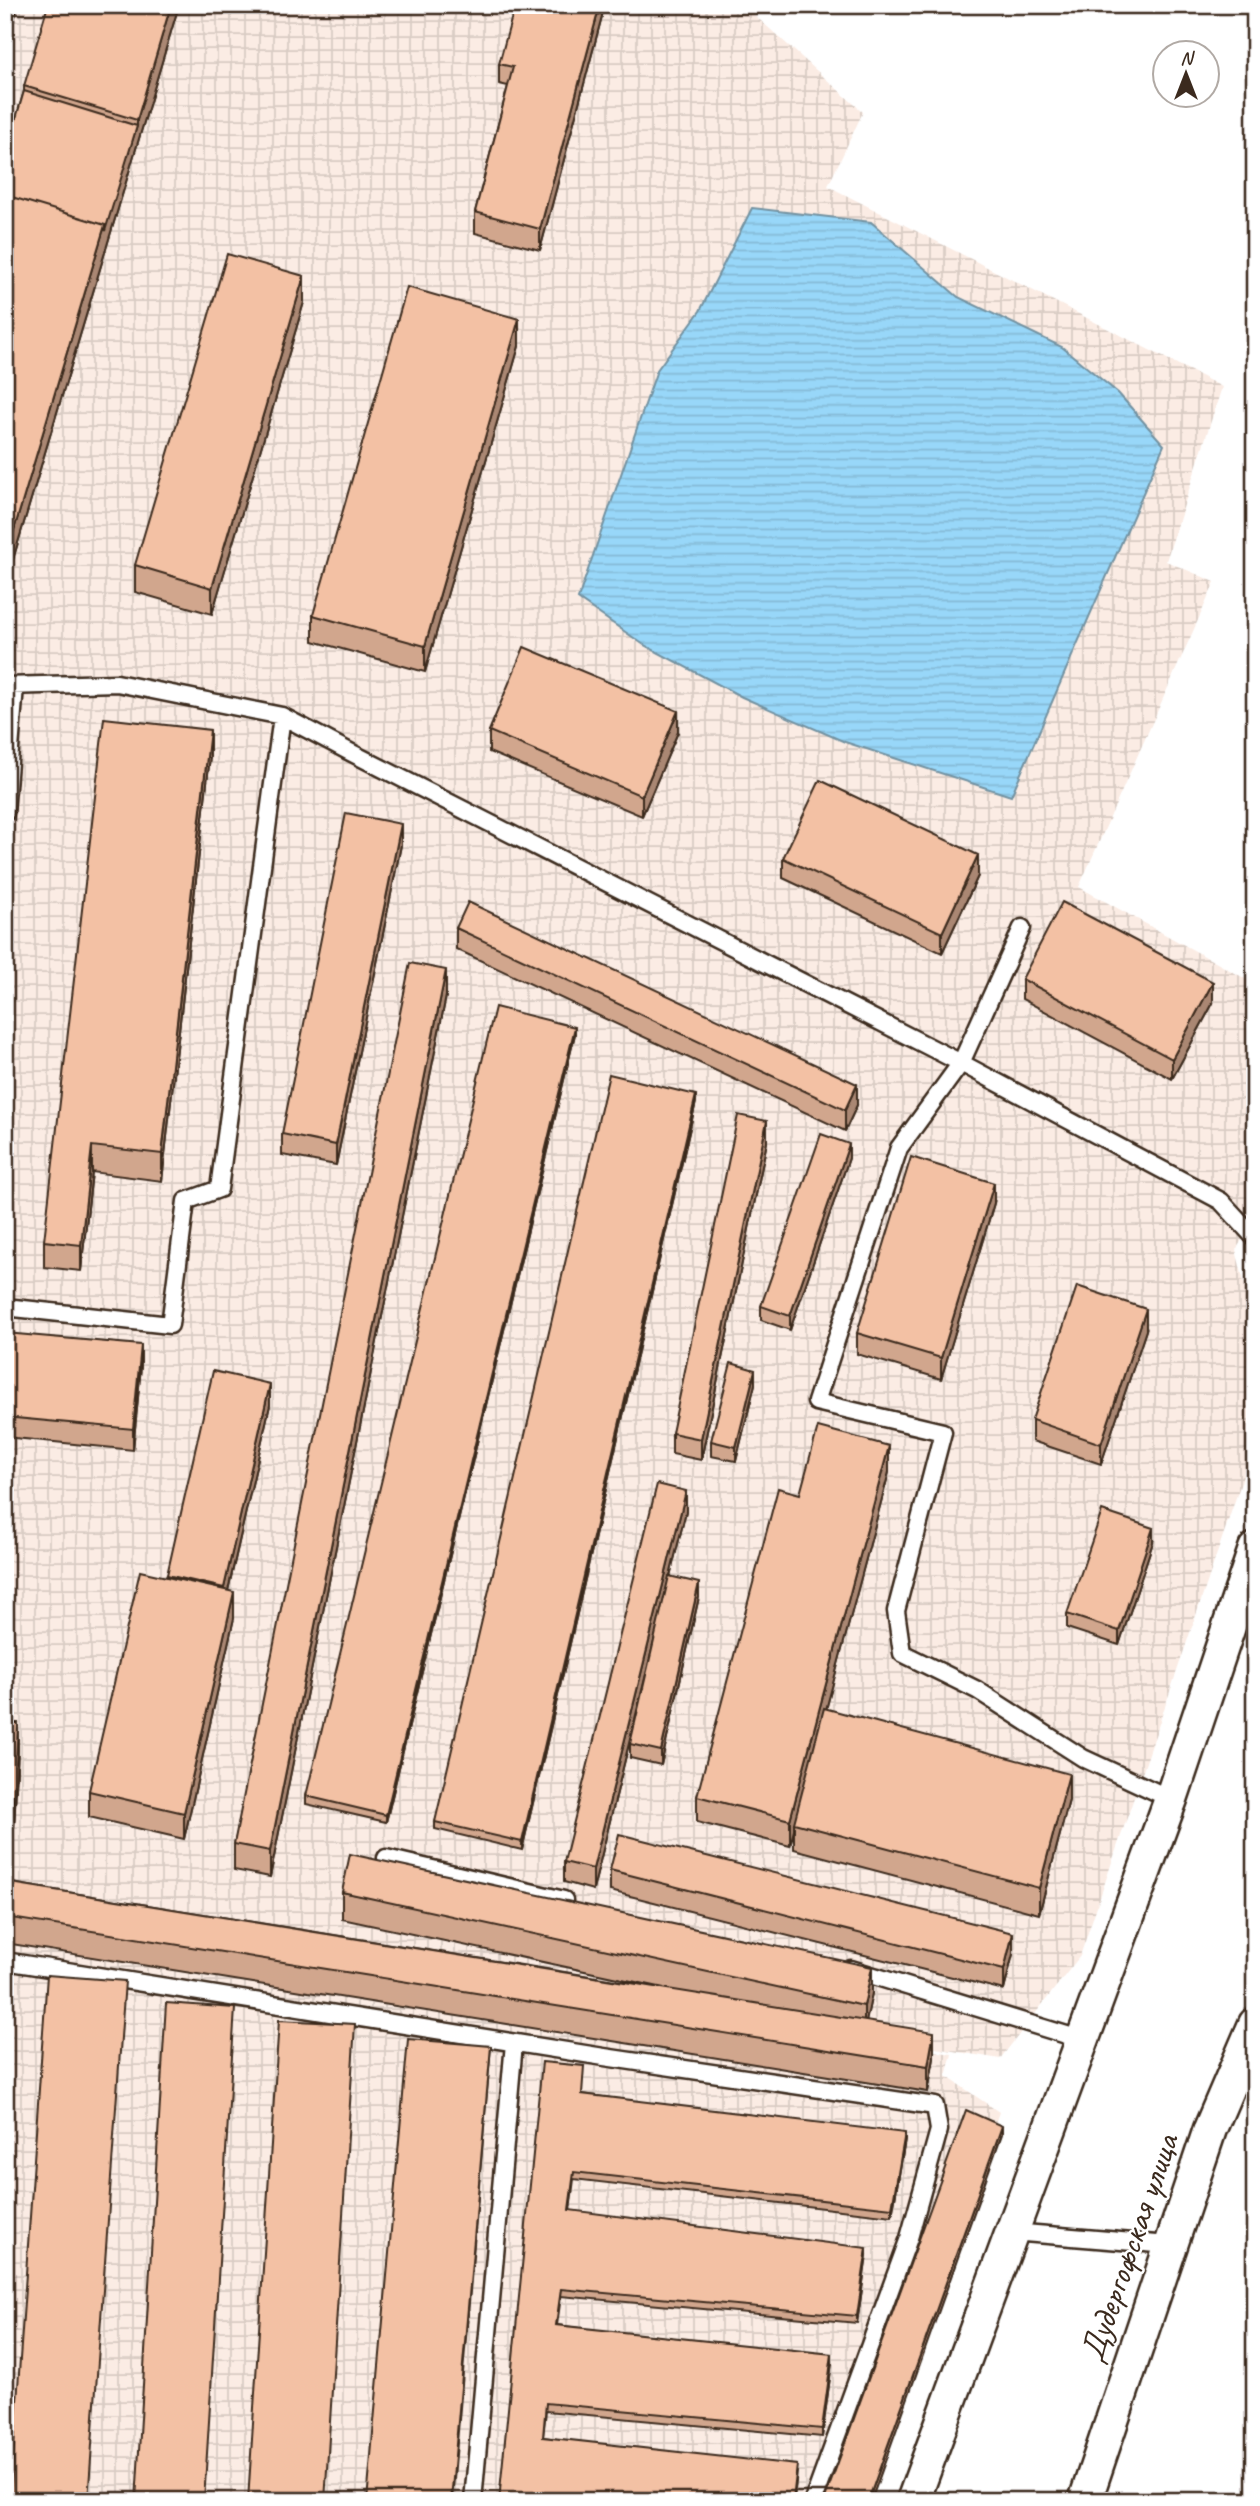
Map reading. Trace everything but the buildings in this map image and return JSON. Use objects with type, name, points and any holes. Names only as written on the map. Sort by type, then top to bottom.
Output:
[{"type":"street","points":[[913,2501],[1171,1798],[1255,1549]]},
{"type":"street","name":"Дудергофская улица","points":[[1086,2501],[1169,2245],[1210,2129],[1255,2024]]},
{"type":"lane","points":[[5,813],[10,686],[117,683],[282,716],[961,1063],[1221,1201],[1255,1238]]},
{"type":"lane","points":[[5,1307],[170,1325],[186,1201],[219,1189],[282,716]]},
{"type":"lane","points":[[1022,928],[961,1063],[899,1148],[816,1402],[943,1432],[896,1611],[902,1653],[977,1690],[1083,1758],[1171,1798]]},
{"type":"lane","points":[[386,1858],[586,1906]]},
{"type":"lane","points":[[5,1961],[514,2043],[935,2106],[939,2130],[909,2238],[813,2501]]},
{"type":"lane","points":[[839,1966],[1083,2040]]},
{"type":"lane","points":[[473,2501],[514,2043]]},
{"type":"lane","points":[[1012,2232],[1169,2245]]},
{"type":"shaded area","points":[[5,5],[743,5],[863,112],[828,186],[1222,387],[1166,561],[1215,582],[1079,887],[1255,984],[1255,1218],[1236,1250],[1255,1326],[1255,1422],[1242,1480],[1080,1956],[1000,2059],[270,1935],[5,1894]]},
{"type":"shaded area","points":[[5,1897],[244,1933],[952,2054],[946,2076],[999,2112],[864,2501],[5,2501]]},
{"type":"water","points":[[752,208],[871,222],[958,297],[1062,347],[1118,393],[1164,445],[1011,796],[845,742],[742,697],[644,645],[578,599],[657,370],[700,311]]}]
